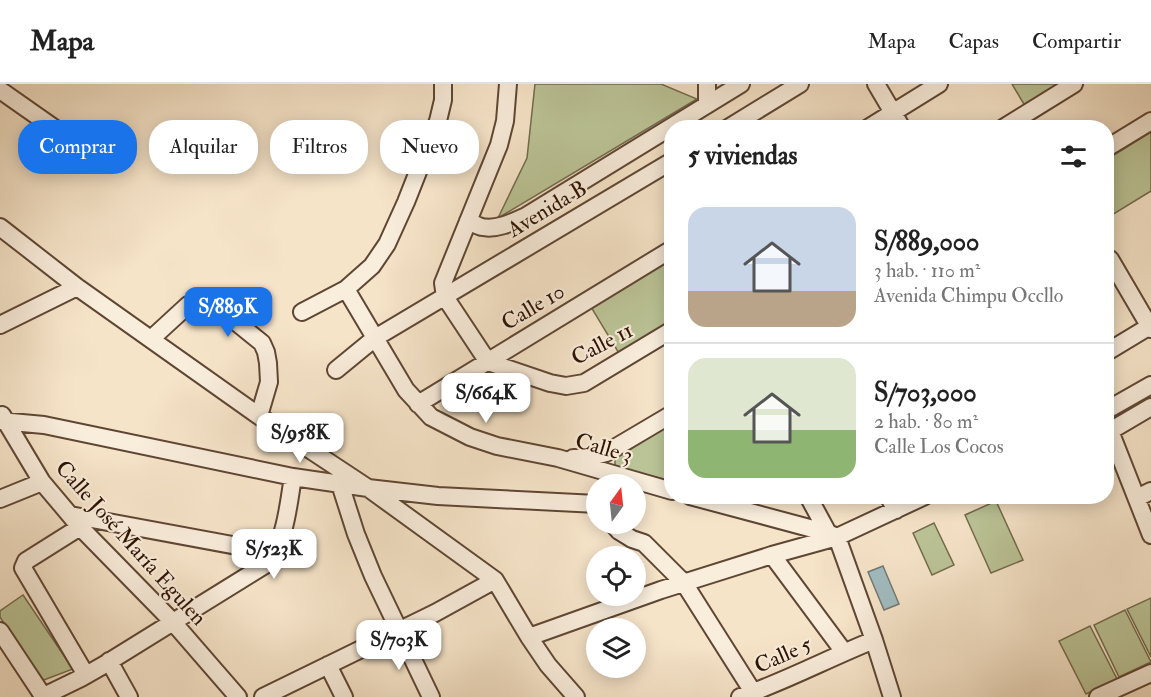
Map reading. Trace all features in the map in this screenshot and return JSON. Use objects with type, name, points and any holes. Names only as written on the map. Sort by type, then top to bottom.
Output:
[{"type":"street","points":[[302,312],[346,289],[372,266],[387,244],[438,121],[443,100],[443,84]]},
{"type":"street","points":[[488,362],[445,297],[443,283],[499,145],[508,84]]},
{"type":"street","points":[[707,84],[707,104]]},
{"type":"street","name":"Avenida B","points":[[681,120],[741,84]]},
{"type":"street","points":[[741,120],[800,84]]},
{"type":"street","points":[[876,84],[898,120]]},
{"type":"street","points":[[880,120],[939,84]]},
{"type":"street","points":[[1016,120],[1074,84]]},
{"type":"street","points":[[4,89],[44,120]]},
{"type":"street","points":[[1114,144],[1151,121]]},
{"type":"street","name":"Avenida B","points":[[468,221],[483,227],[511,224],[664,131]]},
{"type":"street","name":"Avenida B","points":[[336,370],[375,338],[664,166]]},
{"type":"street","points":[[0,227],[77,287],[259,416],[368,488],[495,580],[548,665],[576,697]]},
{"type":"street","name":"Calle 10","points":[[418,404],[664,254]]},
{"type":"street","points":[[1114,270],[1150,328],[1114,348]]},
{"type":"street","points":[[0,325],[77,287]]},
{"type":"street","name":"Calle 3","points":[[346,289],[406,390],[431,417],[470,437],[497,446],[558,458],[603,474]]},
{"type":"street","points":[[150,339],[188,304],[214,305],[262,343],[266,352],[269,382],[259,416]]},
{"type":"street","name":"Calle 11","points":[[488,362],[550,383],[566,386],[584,382],[664,335]]},
{"type":"street","points":[[1114,406],[1151,385]]},
{"type":"street","points":[[1114,429],[1151,407]]},
{"type":"street","points":[[2,418],[293,477],[340,484],[438,496],[586,503]]},
{"type":"street","name":"Calle José María Egulen","points":[[2,418],[42,482],[75,521],[172,621],[238,697]]},
{"type":"street","points":[[558,458],[587,458],[606,453],[664,419]]},
{"type":"street","points":[[1114,438],[1144,494],[1151,535]]},
{"type":"street","points":[[606,453],[610,474]]},
{"type":"street","points":[[0,631],[43,697],[86,675],[265,565],[275,553],[284,526],[293,477]]},
{"type":"street","points":[[0,500],[42,482]]},
{"type":"street","points":[[340,484],[356,534],[373,576],[431,697]]},
{"type":"street","name":"Calle 3","points":[[646,485],[664,489]]},
{"type":"street","points":[[418,524],[430,502],[438,496]]},
{"type":"street","points":[[728,504],[832,535]]},
{"type":"street","points":[[813,504],[832,535],[874,640],[892,697]]},
{"type":"street","points":[[529,637],[661,590],[832,535],[890,504]]},
{"type":"street","points":[[86,675],[23,568],[26,561],[75,521],[275,553]]},
{"type":"street","points":[[624,534],[644,543],[684,584],[747,695]]},
{"type":"street","points":[[772,555],[844,652]]},
{"type":"street","points":[[271,696],[495,580]]},
{"type":"street","name":"Calle 5","points":[[747,695],[773,692],[844,652],[874,640]]},
{"type":"street","points":[[109,661],[129,697]]},
{"type":"street","points":[[328,666],[344,697]]},
{"type":"street","points":[[1098,697],[1151,673]]},
{"type":"green space","points":[[535,84],[661,84],[697,99],[498,218],[527,158]]},
{"type":"green space","points":[[1012,84],[1061,84],[1025,106]]},
{"type":"green space","points":[[1151,132],[1151,191],[1114,214],[1114,155]]},
{"type":"green space","points":[[664,262],[664,328],[620,355],[591,307]]},
{"type":"green space","points":[[664,428],[664,479],[615,467],[615,459]]},
{"type":"green space","points":[[989,504],[997,504],[1023,560],[991,573],[965,515]]},
{"type":"green space","points":[[934,523],[954,565],[932,575],[913,533]]},
{"type":"green space","points":[[23,595],[73,669],[41,681],[0,617],[0,611]]},
{"type":"green space","points":[[1151,598],[1151,657],[1127,609]]},
{"type":"green space","points":[[1125,610],[1151,662],[1119,677],[1094,625]]},
{"type":"green space","points":[[1090,626],[1117,679],[1086,694],[1059,641]]},
{"type":"water","points":[[883,566],[899,604],[884,610],[868,572]]}]
